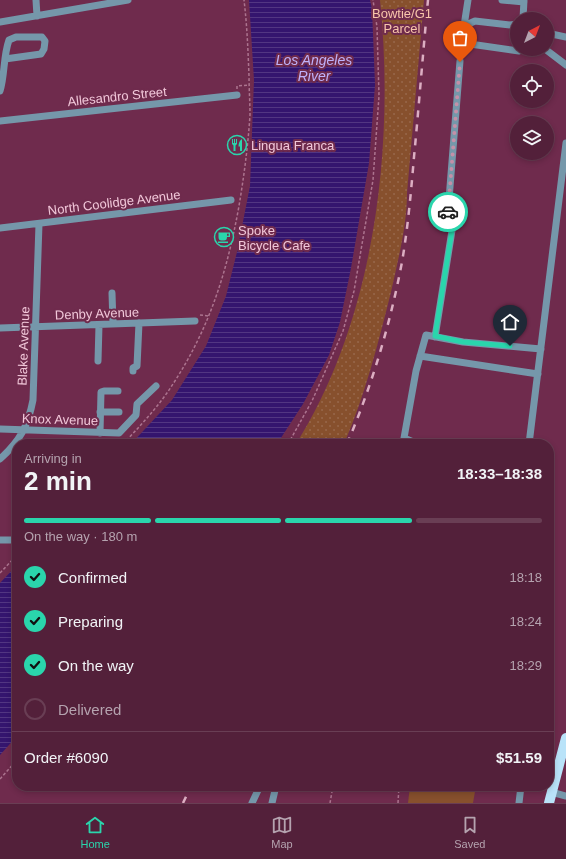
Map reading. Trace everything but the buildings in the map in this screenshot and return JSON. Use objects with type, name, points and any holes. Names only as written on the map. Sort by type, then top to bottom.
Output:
[{"type":"main road","points":[[554,781],[566,738]]},
{"type":"main road","points":[[548,803],[551,792]]},
{"type":"street","points":[[36,0],[36,16]]},
{"type":"street","points":[[0,22],[128,0]]},
{"type":"street","points":[[468,0],[463,43],[510,50]]},
{"type":"street","points":[[502,0],[524,1],[523,12]]},
{"type":"street","points":[[464,26],[475,21],[510,25]]},
{"type":"street","points":[[554,34],[566,37]]},
{"type":"street","points":[[0,91],[6,48],[9,40],[16,38],[42,37],[45,41],[44,49],[41,54],[5,59]]},
{"type":"street","points":[[554,56],[566,65]]},
{"type":"street","points":[[435,336],[454,218],[448,212],[460,62]]},
{"type":"street","name":"Allesandro Street","points":[[0,121],[237,95]]},
{"type":"street","points":[[530,439],[566,143]]},
{"type":"street","name":"North Coolidge Avenue","points":[[0,228],[231,200]]},
{"type":"street","name":"Blake Avenue","points":[[18,439],[29,420],[33,400],[40,224]]},
{"type":"street","points":[[112,293],[113,324]]},
{"type":"street","name":"Denby Avenue","points":[[0,328],[195,321]]},
{"type":"street","points":[[133,371],[133,368],[137,366],[138,323]]},
{"type":"street","points":[[98,325],[98,361]]},
{"type":"street","points":[[406,439],[404,438],[420,356],[426,335],[463,342],[541,349]]},
{"type":"street","points":[[420,356],[538,374]]},
{"type":"street","name":"Knox Avenue","points":[[0,429],[119,433],[136,415],[137,404],[156,386]]},
{"type":"street","points":[[100,433],[101,392],[118,391]]},
{"type":"street","points":[[100,412],[119,412]]},
{"type":"street","name":"Blake Avenue","points":[[0,459],[12,447]]},
{"type":"street","points":[[0,540],[12,540]]},
{"type":"street","points":[[252,803],[258,791]]},
{"type":"street","points":[[272,803],[275,791]]},
{"type":"street","points":[[519,803],[520,791]]},
{"type":"street","points":[[551,792],[566,796]]},
{"type":"path","points":[[128,439],[150,415],[173,385],[203,330],[220,288],[233,241],[245,174],[250,113],[247,24],[244,0]]},
{"type":"path","points":[[291,439],[312,400],[343,331],[354,291],[373,180],[379,96],[377,27],[373,0]]},
{"type":"path","points":[[237,95],[237,86],[249,85]]},
{"type":"path","points":[[0,573],[12,560]]},
{"type":"path","points":[[0,779],[12,766]]},
{"type":"path","points":[[330,803],[332,791]]},
{"type":"path","points":[[398,803],[399,791]]},
{"type":"green space","name":"Bowtie/G1 Parcel","points":[[380,0],[424,0],[407,205],[402,243],[381,331],[352,426],[346,439],[299,439],[323,395],[345,342],[361,287],[373,230],[381,171],[384,113],[384,56]]},
{"type":"green space","points":[[409,791],[475,791],[473,803],[408,803]]},
{"type":"water","name":"Los Angeles River","points":[[249,0],[370,0],[372,9],[375,85],[369,163],[340,322],[329,355],[303,404],[280,439],[136,439],[172,400],[206,346],[226,296],[237,252],[250,186],[254,80]]},
{"type":"water","points":[[12,570],[12,742],[0,755],[0,583]]},
{"type":"railway","points":[[349,439],[372,377],[386,332],[402,262],[410,196],[428,0]]},
{"type":"railway","points":[[183,803],[189,791]]},
{"type":"way so far","points":[[448,212],[460,62]]},
{"type":"place","name":"Lingua Franca","points":[[237,145]]},
{"type":"place","name":"Spoke Bicycle Cafe","points":[[224,237]]},
{"type":"route","points":[[448,212],[454,218],[435,336],[463,342],[510,346]]}]
